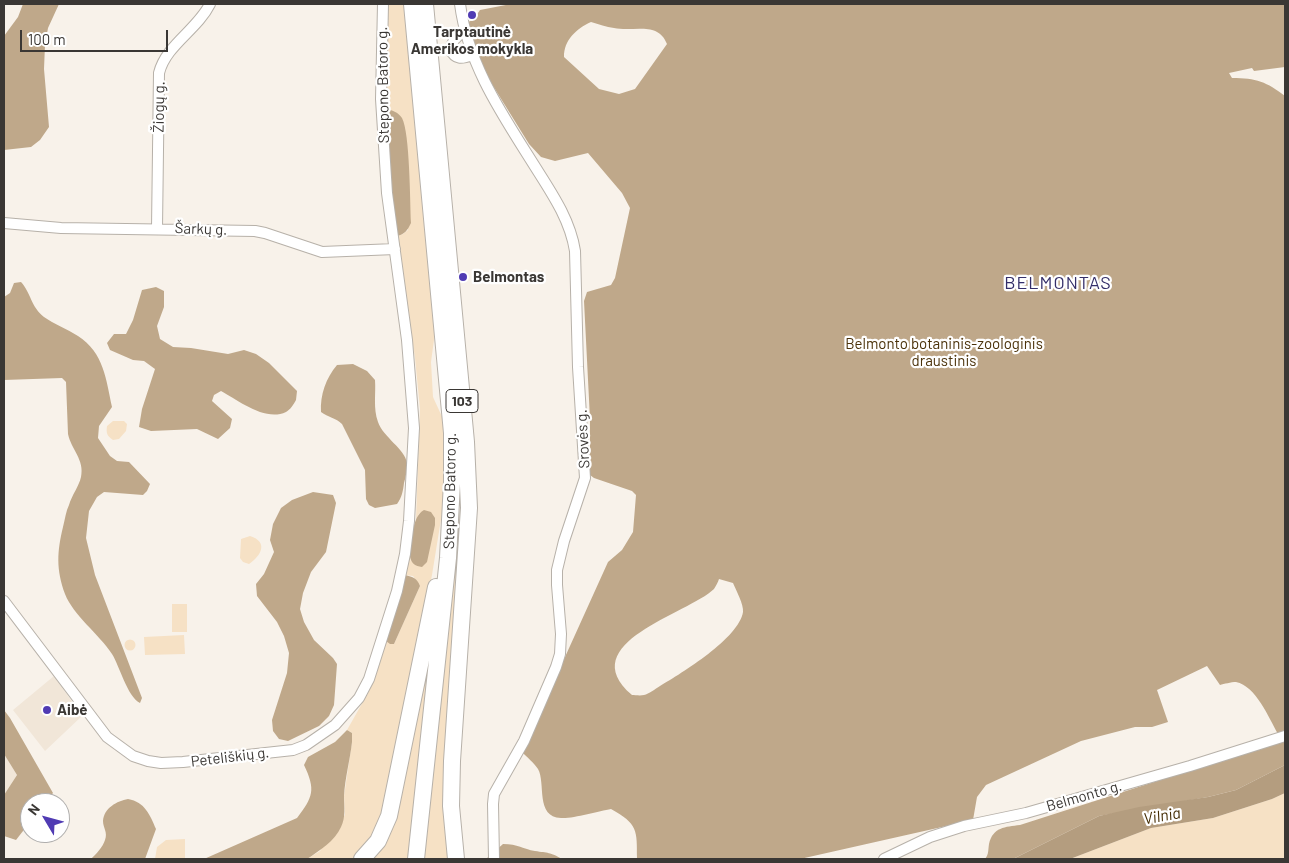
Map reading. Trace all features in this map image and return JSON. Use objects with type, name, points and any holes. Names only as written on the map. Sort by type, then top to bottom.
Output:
[{"type":"main road","name":"Stepono Batoro g.","points":[[412,4],[452,432],[448,558],[416,859]]},
{"type":"main road","name":"Stepono Batoro g.","points":[[425,4],[466,442],[469,508],[452,761],[451,806],[456,859]]},
{"type":"main road","name":"103","points":[[362,859],[378,841],[391,807],[450,514]]},
{"type":"street","name":"Žiogų g.","points":[[157,228],[159,74],[165,59],[199,20],[210,4]]},
{"type":"street","name":"Stepono Batoro g.","points":[[383,4],[381,100],[386,193],[407,340],[414,428],[406,554]]},
{"type":"street","name":"Srovės g.","points":[[460,4],[464,30],[472,56],[483,81],[560,208],[573,237],[585,478],[564,541],[557,570],[561,634],[560,654],[553,675],[524,741],[494,794],[494,859]]},
{"type":"street","points":[[464,30],[454,40],[450,49],[454,56],[458,58],[462,59],[472,56]]},
{"type":"street","name":"Šarkų g.","points":[[4,224],[61,228],[255,231],[264,232],[322,252],[395,249]]},
{"type":"street","name":"Peteliškių g.","points":[[4,601],[107,737],[133,756],[161,763],[293,750],[306,745],[335,725],[359,698],[369,678],[397,591],[406,554]]},
{"type":"street","name":"Belmonto g.","points":[[884,859],[930,837],[964,826],[1026,813],[1190,766],[1285,736]]},
{"type":"shaded area","points":[[387,4],[406,4],[436,325],[431,362],[433,397],[444,421],[445,461],[442,513],[432,575],[386,803],[376,833],[354,859],[307,859],[320,851],[345,815],[344,796],[352,742],[352,733],[347,730],[368,693],[386,641],[394,644],[420,586],[413,576],[405,575],[410,557],[411,562],[420,512],[416,520],[420,409],[415,358],[397,236],[408,230],[386,109]]},
{"type":"shaded area","points":[[113,421],[124,421],[127,424],[126,431],[119,439],[113,440],[108,436],[107,426]]},
{"type":"shaded area","points":[[458,523],[463,523],[449,859],[423,859]]},
{"type":"shaded area","points":[[250,536],[260,542],[261,549],[257,557],[249,564],[243,562],[240,558],[241,539]]},
{"type":"shaded area","points":[[172,604],[187,604],[187,632],[172,632]]},
{"type":"shaded area","points":[[433,633],[411,859],[370,859]]},
{"type":"shaded area","points":[[184,635],[185,654],[145,655],[144,637]]},
{"type":"shaded area","points":[[130,639],[136,645],[130,651],[124,645]]},
{"type":"shaded area","points":[[54,676],[82,716],[45,751],[13,710]]},
{"type":"shaded area","points":[[4,754],[17,775],[4,795]]},
{"type":"shaded area","points":[[1285,793],[1285,859],[1070,859],[1151,828],[1213,818]]},
{"type":"shaded area","points":[[185,839],[185,859],[155,859],[157,847],[166,840]]},
{"type":"green space","points":[[23,4],[59,4],[48,28],[45,45],[44,69],[49,127],[40,140],[31,147],[4,150],[4,36],[18,17]]},
{"type":"green space","name":"Belmonto botaninis-zoologinis draustinis","points":[[511,4],[1285,4],[1285,67],[1254,71],[1252,68],[1229,73],[1232,78],[1255,80],[1267,84],[1285,96],[1285,731],[1278,734],[1256,696],[1250,690],[1236,682],[1220,685],[1207,666],[1157,690],[1168,722],[1152,727],[1135,727],[1081,741],[986,785],[977,797],[973,820],[800,859],[637,859],[637,841],[634,829],[626,819],[611,809],[566,818],[553,816],[548,812],[544,806],[538,769],[522,752],[608,562],[622,550],[633,532],[636,495],[632,491],[590,475],[590,419],[584,301],[587,292],[611,285],[615,278],[630,208],[622,193],[588,153],[555,161],[541,157],[529,144],[477,60],[468,22],[473,20],[480,10]],"holes":[[[591,22],[614,28],[652,30],[658,32],[663,37],[667,44],[635,89],[619,94],[599,89],[564,57],[566,45],[572,36],[580,28]],[[719,579],[733,583],[742,606],[743,612],[739,622],[731,633],[695,664],[650,693],[632,695],[617,677],[616,660],[625,645],[641,632],[701,599],[714,589]]]},
{"type":"green space","points":[[386,109],[399,114],[402,118],[407,138],[411,223],[406,232],[397,236],[389,175]]},
{"type":"green space","points":[[21,282],[44,317],[78,336],[87,343],[99,359],[108,386],[112,407],[99,426],[98,438],[110,456],[117,461],[129,462],[150,484],[143,495],[104,492],[97,497],[89,511],[86,538],[95,575],[142,698],[140,703],[131,694],[112,654],[69,602],[60,576],[58,560],[61,536],[67,510],[82,471],[68,434],[66,382],[62,378],[4,380],[4,297],[10,293],[14,283]]},
{"type":"green space","points":[[156,287],[164,291],[164,307],[157,326],[160,339],[173,347],[228,354],[244,350],[256,354],[269,363],[297,391],[296,400],[290,408],[286,412],[269,414],[252,409],[221,391],[214,395],[212,401],[232,419],[230,428],[218,439],[197,429],[151,431],[139,427],[142,409],[155,369],[144,361],[133,360],[110,350],[107,343],[114,334],[126,334],[133,320],[142,290]]},
{"type":"green space","points":[[353,364],[367,371],[375,380],[376,417],[384,433],[402,453],[407,463],[402,494],[397,504],[375,508],[369,505],[366,499],[365,470],[342,424],[321,412],[323,393],[333,370],[337,365]]},
{"type":"green space","points":[[313,492],[333,495],[336,503],[326,552],[311,572],[303,593],[300,609],[304,622],[314,640],[337,664],[334,705],[329,716],[319,726],[288,741],[279,739],[273,731],[272,720],[287,673],[289,653],[277,622],[257,596],[256,584],[264,574],[274,552],[270,540],[273,524],[281,508],[292,500]]},
{"type":"green space","points":[[424,510],[431,512],[435,518],[435,525],[427,562],[422,567],[414,564],[410,557],[414,524],[420,513]]},
{"type":"green space","points":[[405,575],[414,578],[420,586],[394,644],[390,644],[386,641]]},
{"type":"green space","points":[[4,710],[53,793],[20,793],[20,835],[16,840],[4,836],[4,795],[17,775],[4,754]]},
{"type":"green space","points":[[347,730],[352,733],[352,742],[344,796],[344,819],[335,837],[307,859],[204,859],[297,818],[307,804],[311,793],[310,781],[304,765],[308,757],[335,742]]},
{"type":"green space","points":[[1285,740],[1285,765],[1236,790],[1208,797],[1099,816],[1013,859],[985,859],[993,834],[1000,829],[1020,825]]},
{"type":"green space","points":[[128,799],[143,806],[156,829],[145,859],[91,859],[101,848],[105,840],[106,835],[103,821],[106,812],[116,803]]},
{"type":"green space","points":[[503,844],[549,853],[562,859],[486,859]]},
{"type":"water","name":"Vilnia","points":[[1285,765],[1285,793],[1272,799],[1213,818],[1151,828],[1070,859],[1013,859],[1099,816],[1139,807],[1208,797],[1236,790]]},
{"type":"place","name":"Tarptautinė Amerikos mokykla","points":[[472,15]]},
{"type":"place","name":"Belmontas","points":[[463,277]]},
{"type":"place","name":"Aibė","points":[[47,710]]},
{"type":"district","name":"BELMONTAS","points":[[1058,283]]}]
